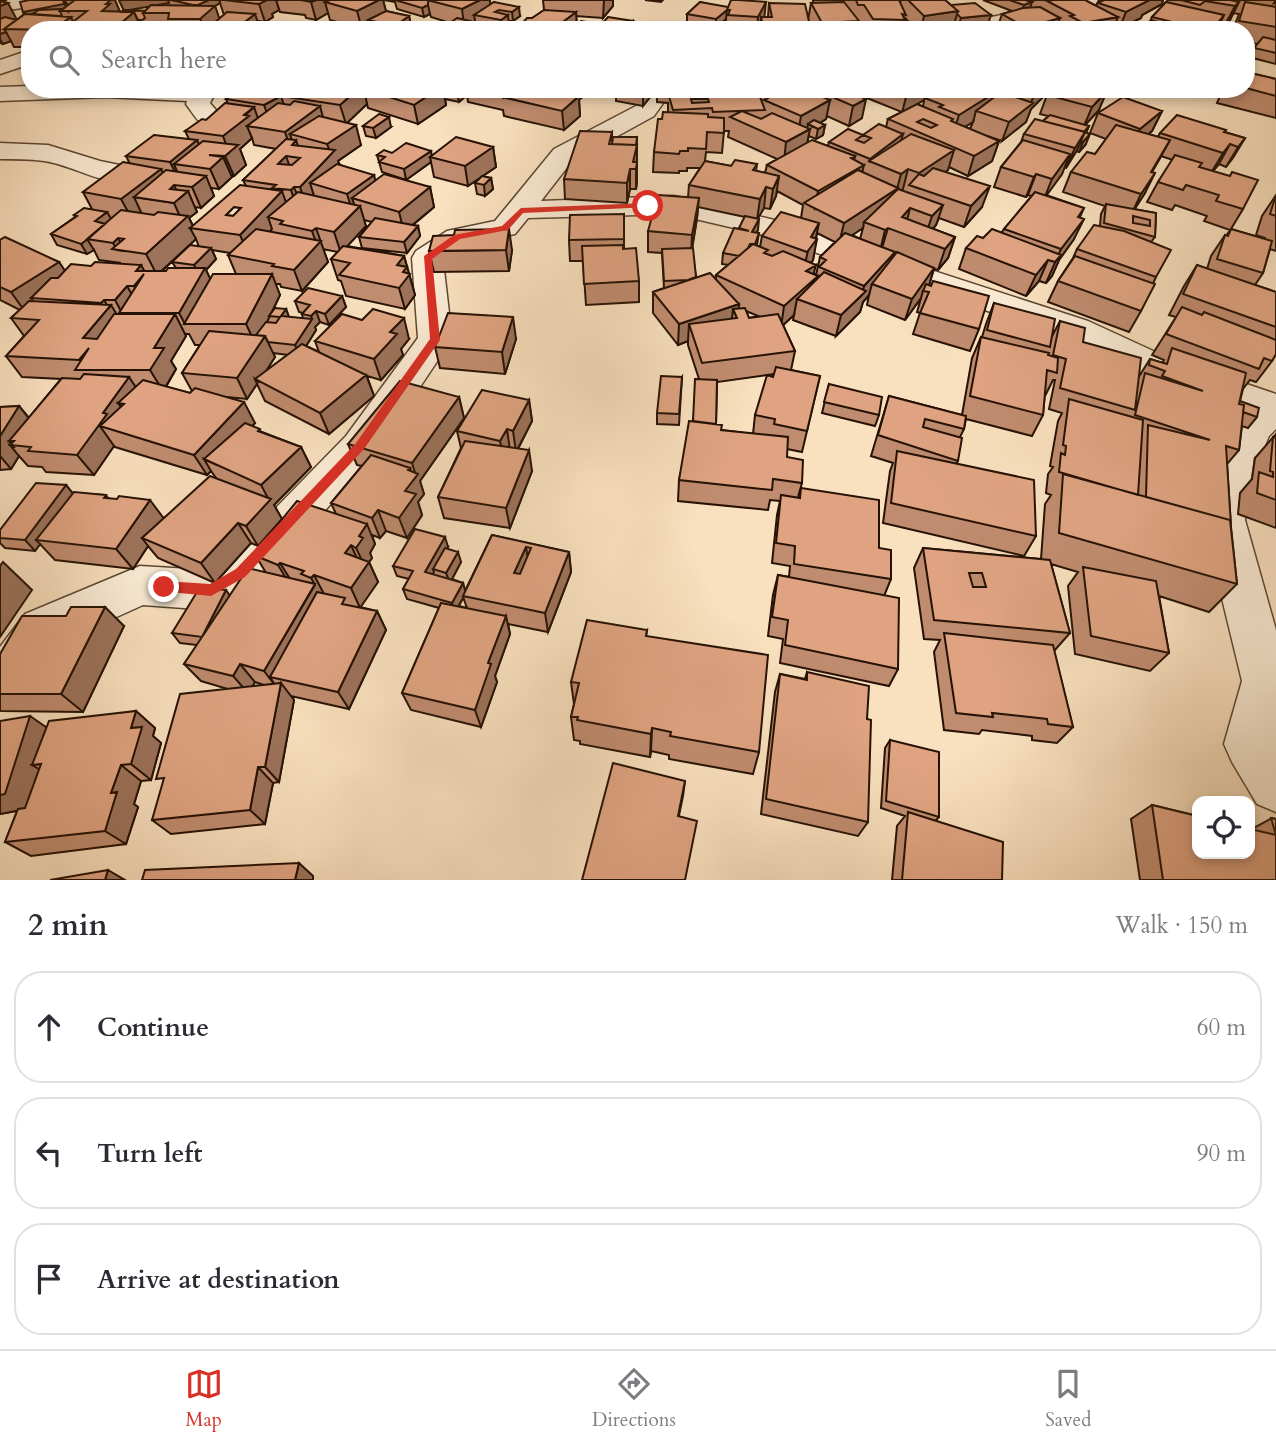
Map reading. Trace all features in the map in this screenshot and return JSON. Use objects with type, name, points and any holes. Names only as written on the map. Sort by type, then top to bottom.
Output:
[{"type":"street","points":[[0,5],[38,0]]},
{"type":"street","points":[[1009,21],[1093,0]]},
{"type":"street","points":[[0,67],[21,60]]},
{"type":"street","points":[[0,94],[21,93]]},
{"type":"street","points":[[201,98],[198,104],[218,128]]},
{"type":"street","points":[[0,685],[41,629],[140,585],[211,590],[240,573],[360,446],[435,340],[427,258],[457,237],[505,228],[562,155],[645,111],[654,98]]},
{"type":"street","points":[[0,151],[48,153],[94,168],[129,175]]},
{"type":"street","points":[[521,210],[674,205],[773,228],[1076,329],[1150,363],[1276,408],[1251,430],[1247,445],[1236,448],[1224,520],[1266,681],[1250,744],[1276,785]]},
{"type":"building","points":[[63,0],[64,4],[23,12],[20,2]]},
{"type":"building","points":[[75,0],[111,0],[102,11],[134,12],[123,21],[74,21],[87,11],[60,11]]},
{"type":"building","points":[[171,0],[209,0],[193,5]]},
{"type":"building","points":[[224,0],[267,0],[259,4]]},
{"type":"building","points":[[379,0],[357,11],[325,2]]},
{"type":"building","points":[[395,0],[428,0],[428,5],[422,8]]},
{"type":"building","points":[[427,0],[480,0],[462,9]]},
{"type":"building","points":[[731,0],[766,2],[758,17],[728,15]]},
{"type":"building","points":[[856,0],[899,0],[906,15],[902,14],[905,20],[873,19],[864,5],[858,5]]},
{"type":"building","points":[[908,0],[945,0],[958,11],[924,16]]},
{"type":"building","points":[[1009,0],[1025,0],[1032,2],[1024,5]]},
{"type":"building","points":[[1085,0],[1118,17],[1079,21],[1070,16],[1074,15],[1047,1]]},
{"type":"building","points":[[1104,0],[1148,1],[1126,12],[1098,3]]},
{"type":"building","points":[[1181,0],[1239,2],[1235,6],[1205,1],[1200,5]]},
{"type":"building","points":[[494,2],[519,7],[512,12],[495,12],[508,15],[501,20],[474,15]]},
{"type":"building","points":[[700,2],[728,7],[716,19],[687,14]]},
{"type":"building","points":[[844,2],[859,21],[821,21],[811,3]]},
{"type":"building","points":[[1166,2],[1224,15],[1219,21],[1168,21],[1152,17]]},
{"type":"building","points":[[1245,2],[1276,7],[1276,27],[1255,24],[1255,21],[1239,21]]},
{"type":"building","points":[[769,3],[805,4],[809,21],[762,21],[761,17],[772,17]]},
{"type":"building","points":[[975,3],[991,15],[961,18],[951,5]]},
{"type":"building","points":[[151,5],[215,6],[200,19],[168,19],[169,13],[143,13]]},
{"type":"building","points":[[1040,7],[1060,18],[1049,21],[1014,21],[1002,14]]},
{"type":"building","points":[[63,9],[60,11],[62,16],[32,14],[39,10]]},
{"type":"building","points":[[544,10],[576,12],[564,21],[524,21]]},
{"type":"building","points":[[145,11],[145,18],[138,20],[134,12],[122,12]]},
{"type":"building","points":[[386,11],[409,16],[402,21],[368,20]]},
{"type":"building","points":[[227,12],[255,14],[246,21],[216,21]]},
{"type":"building","points":[[25,14],[71,17],[65,21],[21,21],[21,29],[4,29]]},
{"type":"building","points":[[5,17],[16,20],[4,29],[6,32],[0,34],[0,19]]},
{"type":"building","points":[[608,17],[633,21],[604,21]]},
{"type":"building","points":[[1263,37],[1276,40],[1276,53],[1255,47]]},
{"type":"building","points":[[1255,74],[1276,79],[1276,96],[1255,90]]},
{"type":"building","points":[[227,98],[277,98],[264,105]]},
{"type":"building","points":[[294,98],[348,98],[340,105]]},
{"type":"building","points":[[392,98],[424,98],[414,105]]},
{"type":"building","points":[[506,98],[577,98],[562,111]]},
{"type":"building","points":[[669,98],[760,98],[765,110],[713,112],[712,108],[673,110]],"holes":[[[691,99],[708,99],[709,102],[692,103]]]},
{"type":"building","points":[[825,98],[830,100],[801,116],[764,100]]},
{"type":"building","points":[[835,98],[866,99],[853,106]]},
{"type":"building","points":[[925,98],[986,98],[959,115],[939,107],[943,105]]},
{"type":"building","points":[[993,98],[1018,98],[1033,103],[1009,122],[976,111]]},
{"type":"building","points":[[1058,98],[1100,98],[1092,107]]},
{"type":"building","points":[[1121,98],[1162,111],[1140,129],[1098,113]]},
{"type":"building","points":[[294,101],[320,106],[285,132],[247,126],[278,103],[290,105]]},
{"type":"building","points":[[225,103],[254,107],[244,115],[249,116],[223,136],[185,131],[202,119],[206,120]]},
{"type":"building","points":[[917,104],[999,141],[974,156],[888,119]],"holes":[[[923,119],[937,125],[931,128],[917,122]]]},
{"type":"building","points":[[742,111],[761,119],[772,113],[810,129],[786,142],[730,117]]},
{"type":"building","points":[[663,112],[708,114],[708,117],[724,118],[724,133],[707,132],[706,149],[688,148],[688,151],[680,151],[679,154],[654,152],[658,119],[662,119]]},
{"type":"building","points":[[379,114],[389,117],[373,128],[363,126]]},
{"type":"building","points":[[1050,115],[1089,126],[1084,132],[1043,121]]},
{"type":"building","points":[[1177,115],[1245,138],[1238,147],[1230,144],[1223,153],[1160,133]]},
{"type":"building","points":[[319,116],[356,125],[327,144],[290,134]]},
{"type":"building","points":[[1035,119],[1085,132],[1075,148],[1024,134]]},
{"type":"building","points":[[814,120],[825,125],[818,129],[808,124]]},
{"type":"building","points":[[879,124],[903,134],[870,159],[829,142],[848,129],[863,135]],"holes":[[[863,135],[871,138],[864,143],[856,140]]]},
{"type":"building","points":[[1116,125],[1170,140],[1151,172],[1155,173],[1141,194],[1071,172],[1087,152],[1095,154]]},
{"type":"building","points":[[580,131],[612,132],[609,144],[637,145],[633,162],[637,162],[636,169],[630,169],[627,183],[564,179]]},
{"type":"building","points":[[1085,132],[1090,134],[1083,142],[1081,141]]},
{"type":"building","points":[[911,134],[954,150],[919,173],[908,169],[901,174],[869,161]]},
{"type":"building","points":[[154,135],[197,140],[170,162],[126,156]]},
{"type":"building","points":[[456,137],[493,147],[465,166],[430,157]]},
{"type":"building","points":[[613,137],[637,137],[636,145],[612,144]]},
{"type":"building","points":[[286,139],[296,140],[292,145],[335,150],[300,187],[291,190],[243,180]],"holes":[[[286,156],[300,158],[292,165],[278,164]]]},
{"type":"building","points":[[812,140],[855,156],[851,158],[864,165],[818,191],[767,165]]},
{"type":"building","points":[[1023,140],[1070,154],[1052,179],[1036,174],[1034,177],[1001,167]]},
{"type":"building","points":[[203,141],[238,145],[225,156],[209,155],[223,157],[210,169],[174,164]]},
{"type":"building","points":[[406,143],[431,151],[404,169],[379,162],[385,157],[377,155],[384,150],[392,153]]},
{"type":"building","points":[[1175,155],[1202,163],[1199,167],[1230,176],[1232,172],[1258,180],[1243,209],[1216,201],[1219,195],[1186,185],[1183,190],[1158,182]]},
{"type":"building","points":[[735,160],[757,164],[753,170],[779,176],[773,189],[766,187],[760,199],[689,185],[705,161],[731,166]]},
{"type":"building","points":[[123,162],[161,169],[121,199],[83,192]]},
{"type":"building","points":[[337,164],[374,175],[347,194],[310,183]]},
{"type":"building","points":[[933,168],[990,186],[971,206],[909,185],[919,174],[924,176]]},
{"type":"building","points":[[166,170],[206,176],[192,187],[174,185],[170,189],[188,191],[174,203],[134,197]]},
{"type":"building","points":[[858,170],[898,188],[844,223],[804,203]]},
{"type":"building","points":[[384,174],[430,187],[399,212],[352,198]]},
{"type":"building","points":[[482,176],[491,178],[484,185],[475,183]]},
{"type":"building","points":[[240,185],[282,191],[240,235],[190,228]],"holes":[[[234,207],[241,208],[233,216],[226,215]]]},
{"type":"building","points":[[898,189],[943,205],[932,216],[910,208],[902,217],[955,237],[945,249],[864,222]]},
{"type":"building","points":[[298,192],[360,206],[334,232],[316,228],[312,231],[280,224],[283,221],[268,217]]},
{"type":"building","points":[[1035,192],[1084,208],[1078,217],[1084,219],[1061,249],[1004,229]]},
{"type":"building","points":[[658,195],[699,198],[692,235],[648,231]]},
{"type":"building","points":[[1276,195],[1276,216],[1270,214]]},
{"type":"building","points":[[1106,204],[1156,213],[1155,237],[1104,223]],"holes":[[[1133,216],[1150,220],[1150,226],[1133,223]]]},
{"type":"building","points":[[84,208],[107,212],[95,221],[105,224],[88,239],[81,244],[51,234],[77,216],[74,215]]},
{"type":"building","points":[[121,210],[188,216],[146,254],[112,249],[124,239],[118,238],[113,243],[87,239]]},
{"type":"building","points":[[781,212],[819,223],[811,237],[817,239],[807,252],[762,236]]},
{"type":"building","points":[[624,214],[624,239],[569,240],[570,215]]},
{"type":"building","points":[[745,216],[759,219],[752,232],[759,233],[755,244],[750,244],[739,256],[723,253],[734,228],[749,231],[739,228]]},
{"type":"building","points":[[375,218],[418,226],[404,242],[359,237]]},
{"type":"building","points":[[1094,225],[1124,231],[1171,250],[1156,277],[1077,249]]},
{"type":"building","points":[[256,229],[321,241],[294,270],[228,255]]},
{"type":"building","points":[[509,229],[506,250],[429,251],[433,236],[454,235],[455,230]]},
{"type":"building","points":[[992,229],[1061,255],[1055,262],[1048,260],[1036,275],[966,248],[977,236],[983,238]]},
{"type":"building","points":[[1231,229],[1272,241],[1263,273],[1217,259],[1225,235],[1228,236]]},
{"type":"building","points":[[845,233],[895,252],[864,286],[819,267],[826,260],[820,257]]},
{"type":"building","points":[[5,237],[59,262],[11,292],[0,287],[0,240]]},
{"type":"building","points":[[753,244],[768,250],[764,253],[772,256],[783,251],[816,265],[806,271],[818,276],[784,306],[716,275]]},
{"type":"building","points":[[190,245],[211,248],[194,265],[172,262]]},
{"type":"building","points":[[623,245],[623,249],[636,248],[639,281],[584,284],[582,246]]},
{"type":"building","points":[[343,246],[404,256],[397,265],[407,267],[403,272],[410,274],[399,288],[339,275],[350,263],[331,259]]},
{"type":"building","points":[[693,248],[696,277],[664,281],[662,249]]},
{"type":"building","points":[[897,252],[934,268],[912,299],[872,284]]},
{"type":"building","points":[[1075,256],[1155,284],[1141,311],[1058,281]]},
{"type":"building","points":[[95,262],[141,265],[136,271],[205,268],[179,313],[119,313],[144,274],[134,286],[127,286],[115,300],[104,300],[101,303],[31,298],[51,278],[58,278],[71,264],[91,266]]},
{"type":"building","points":[[1197,265],[1276,292],[1276,327],[1183,294]]},
{"type":"building","points":[[824,272],[866,291],[841,315],[797,299]]},
{"type":"building","points":[[710,273],[739,304],[679,324],[653,292]]},
{"type":"building","points":[[213,274],[272,274],[246,324],[184,324]]},
{"type":"building","points":[[933,281],[989,296],[979,329],[920,313],[929,292],[923,291],[926,284],[931,286]]},
{"type":"building","points":[[308,288],[342,296],[325,314],[316,311],[311,316],[302,314],[310,305],[295,301]]},
{"type":"building","points":[[29,301],[111,305],[83,338],[97,339],[114,314],[175,314],[154,348],[164,348],[150,370],[75,370],[89,348],[79,360],[6,356],[39,320],[11,318]]},
{"type":"building","points":[[994,303],[1055,319],[1050,347],[987,330]]},
{"type":"building","points":[[1182,307],[1202,315],[1204,312],[1276,340],[1276,354],[1272,361],[1264,358],[1259,369],[1166,334]]},
{"type":"building","points":[[275,308],[286,309],[281,316],[312,319],[295,345],[268,342],[265,336],[256,335],[266,322],[276,323],[280,317],[269,316]]},
{"type":"building","points":[[745,308],[749,318],[778,314],[795,351],[702,363],[689,324],[737,318],[733,309]]},
{"type":"building","points":[[373,309],[404,318],[390,332],[397,334],[374,359],[315,341],[342,314],[362,320]]},
{"type":"building","points":[[448,313],[513,317],[502,352],[435,347]]},
{"type":"building","points":[[1060,321],[1085,328],[1083,342],[1141,358],[1135,410],[1060,388],[1066,359],[1053,355]]},
{"type":"building","points":[[209,331],[265,336],[237,378],[182,373]]},
{"type":"building","points":[[981,337],[1049,353],[1048,355],[1058,358],[1057,373],[1047,370],[1043,415],[970,396]]},
{"type":"building","points":[[302,344],[366,375],[320,413],[255,379]]},
{"type":"building","points":[[1172,348],[1246,373],[1239,404],[1244,405],[1239,450],[1226,446],[1231,526],[1230,520],[1146,497],[1148,425],[1210,440],[1135,415],[1145,373],[1203,391],[1162,376],[1165,371],[1149,365],[1150,359],[1167,364]]},
{"type":"building","points":[[776,367],[820,376],[807,431],[774,424],[775,419],[755,415],[767,375],[773,377]]},
{"type":"building","points":[[84,374],[129,377],[103,413],[107,414],[77,455],[28,451],[31,447],[10,445],[14,441],[9,441],[62,378],[80,379]]},
{"type":"building","points":[[661,376],[682,377],[679,414],[657,413]]},
{"type":"building","points":[[695,379],[717,380],[716,424],[693,421]]},
{"type":"building","points":[[143,380],[190,393],[195,388],[244,402],[194,455],[100,426],[124,404],[118,403]]},
{"type":"building","points":[[400,381],[459,397],[412,463],[348,444]]},
{"type":"building","points":[[829,384],[882,397],[879,415],[824,402]]},
{"type":"building","points":[[482,390],[529,400],[513,431],[507,429],[500,441],[457,431]]},
{"type":"building","points":[[889,396],[966,416],[964,429],[925,419],[923,427],[962,438],[958,461],[878,435]]},
{"type":"building","points":[[1069,399],[1143,420],[1138,495],[1059,472],[1061,453],[1065,455],[1066,446],[1063,445]]},
{"type":"building","points":[[1240,401],[1259,408],[1257,417],[1243,412],[1244,405],[1239,404]]},
{"type":"building","points":[[19,406],[0,436],[0,407]]},
{"type":"building","points":[[689,421],[722,425],[721,430],[788,437],[787,457],[803,460],[802,483],[773,479],[772,490],[679,480]]},
{"type":"building","points":[[245,423],[260,429],[258,431],[301,447],[261,485],[204,459]]},
{"type":"building","points":[[1273,437],[1276,438],[1276,500],[1257,493],[1259,472],[1273,477],[1273,472],[1270,471]]},
{"type":"building","points":[[465,441],[529,450],[506,508],[438,497]]},
{"type":"building","points":[[897,451],[1034,480],[1036,536],[891,503]]},
{"type":"building","points":[[371,455],[410,468],[408,470],[418,474],[405,491],[416,494],[399,518],[378,510],[372,518],[331,503]]},
{"type":"building","points":[[1063,474],[1230,520],[1237,584],[1059,533]]},
{"type":"building","points":[[210,476],[271,499],[246,526],[238,523],[201,563],[142,538]]},
{"type":"building","points":[[36,483],[66,485],[25,540],[0,538],[0,530]]},
{"type":"building","points":[[801,488],[879,500],[879,548],[891,550],[891,579],[794,564],[795,546],[776,543],[781,495],[800,498]]},
{"type":"building","points":[[74,492],[106,495],[104,498],[117,499],[119,496],[150,500],[116,549],[36,540]]},
{"type":"building","points":[[297,501],[367,524],[359,536],[363,538],[356,548],[351,545],[345,553],[369,562],[351,588],[314,575],[311,578],[301,574],[304,571],[256,556],[264,545],[261,545]]},
{"type":"building","points":[[415,529],[445,537],[425,572],[463,583],[452,603],[403,589],[413,571],[393,566]]},
{"type":"building","points":[[492,535],[569,552],[545,613],[463,596]],"holes":[[[526,547],[531,548],[520,574],[514,573]]]},
{"type":"building","points":[[445,548],[458,552],[446,573],[433,569]]},
{"type":"building","points":[[923,548],[1050,560],[1070,633],[934,620]],"holes":[[[969,573],[982,573],[986,587],[973,587]]]},
{"type":"building","points":[[1083,567],[1156,581],[1169,653],[1091,636]]},
{"type":"building","points":[[248,568],[315,584],[264,671],[240,664],[233,676],[184,664]]},
{"type":"building","points":[[778,575],[899,598],[898,669],[785,645],[788,620],[772,617]]},
{"type":"building","points":[[200,587],[226,590],[202,637],[172,633]]},
{"type":"building","points":[[317,592],[345,598],[342,604],[377,611],[338,692],[270,677]]},
{"type":"building","points":[[441,603],[506,616],[488,663],[491,664],[475,710],[402,693]]},
{"type":"building","points":[[71,607],[105,607],[61,694],[0,694],[0,654],[22,616],[66,616]]},
{"type":"building","points":[[587,620],[647,630],[646,636],[768,655],[759,752],[670,736],[671,732],[652,728],[651,734],[571,717],[579,683],[571,682]]},
{"type":"building","points":[[944,633],[1053,645],[1073,727],[1048,724],[1047,719],[992,713],[993,717],[956,713]]},
{"type":"building","points":[[807,672],[869,686],[867,719],[871,720],[868,822],[766,799],[780,674],[807,680]]},
{"type":"building","points":[[281,683],[265,767],[258,767],[250,810],[152,820],[164,778],[156,779],[180,694]]},
{"type":"building","points":[[136,711],[131,728],[142,727],[131,764],[121,765],[111,793],[117,792],[105,831],[5,842],[18,809],[25,808],[41,764],[32,765],[49,721]]},
{"type":"building","points":[[30,716],[5,794],[0,795],[0,721]]},
{"type":"building","points":[[890,740],[939,752],[939,817],[886,801]]},
{"type":"building","points":[[613,763],[685,781],[678,816],[697,821],[685,880],[582,880]]},
{"type":"building","points":[[1152,805],[1192,815],[1192,859],[1255,859],[1255,830],[1276,835],[1276,880],[1163,880]]},
{"type":"building","points":[[908,812],[1003,842],[1002,880],[902,880]]},
{"type":"building","points":[[1271,818],[1276,819],[1276,835]]},
{"type":"building","points":[[299,863],[295,880],[142,880],[145,870]]},
{"type":"building","points":[[108,870],[105,880],[50,880]]},
{"type":"route","points":[[164,587],[211,590],[240,573],[360,446],[435,340],[427,258],[457,237],[505,228],[521,210],[648,206]]}]
